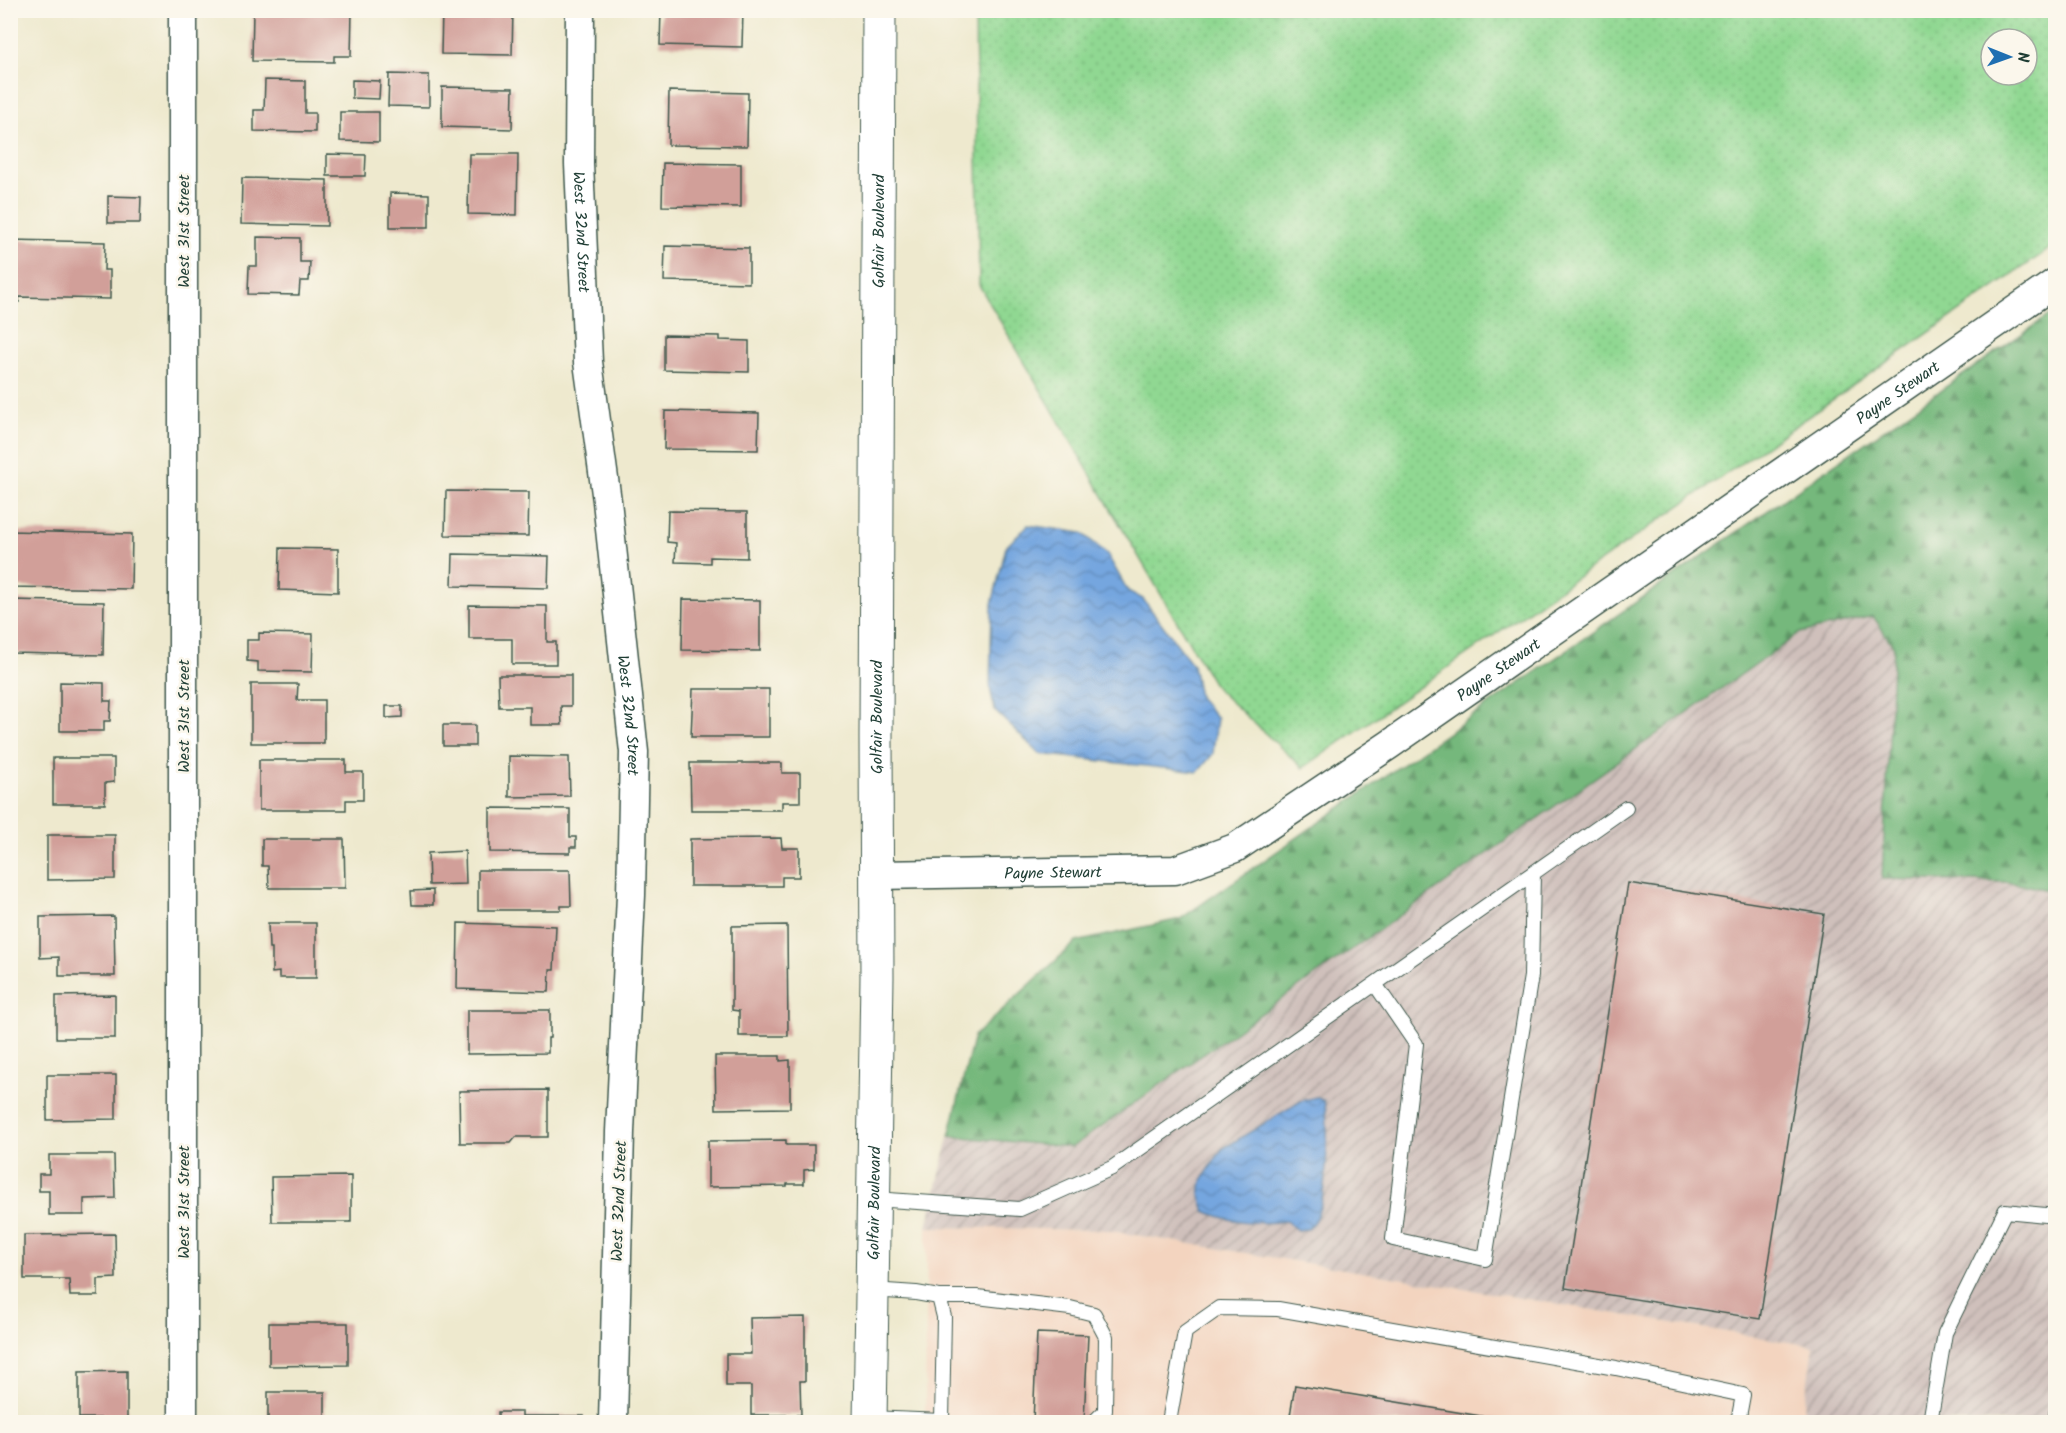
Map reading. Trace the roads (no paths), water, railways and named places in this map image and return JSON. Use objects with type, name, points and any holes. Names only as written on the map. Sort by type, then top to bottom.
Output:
[{"type":"main road","name":"Golfair Boulevard","points":[[870,1420],[878,977],[879,10]]},
{"type":"street","name":"West 31st Street","points":[[183,10],[183,1422]]},
{"type":"street","name":"West 32nd Street","points":[[580,10],[579,164],[588,362],[607,501],[634,752],[631,895],[620,1132],[613,1422]]},
{"type":"street","name":"Payne Stewart","points":[[877,875],[1175,870],[1235,848],[1389,745],[2055,282]]},
{"type":"lane","points":[[874,1199],[1020,1209],[1112,1168],[1626,808]]},
{"type":"lane","points":[[1375,984],[1416,1044],[1393,1239],[1485,1258],[1531,976],[1533,873]]},
{"type":"lane","points":[[1930,1422],[1945,1333],[2005,1211],[2055,1216]]},
{"type":"lane","points":[[872,1290],[939,1297],[989,1299],[1070,1308],[1094,1314],[1106,1337],[1105,1411],[1094,1422]]},
{"type":"lane","points":[[870,1420],[944,1422],[944,1317],[939,1297]]},
{"type":"lane","points":[[1169,1422],[1185,1332],[1219,1308],[1278,1309],[1616,1368],[1743,1395],[1738,1422]]},
{"type":"water","points":[[1028,525],[1082,533],[1107,554],[1128,591],[1143,599],[1193,665],[1199,697],[1217,718],[1213,754],[1198,772],[1040,754],[995,711],[990,688],[992,604],[1006,547]]},
{"type":"water","points":[[1316,1097],[1324,1101],[1326,1112],[1325,1178],[1320,1208],[1308,1229],[1297,1230],[1286,1221],[1245,1222],[1205,1211],[1200,1197],[1202,1180],[1222,1149],[1301,1101]]}]
